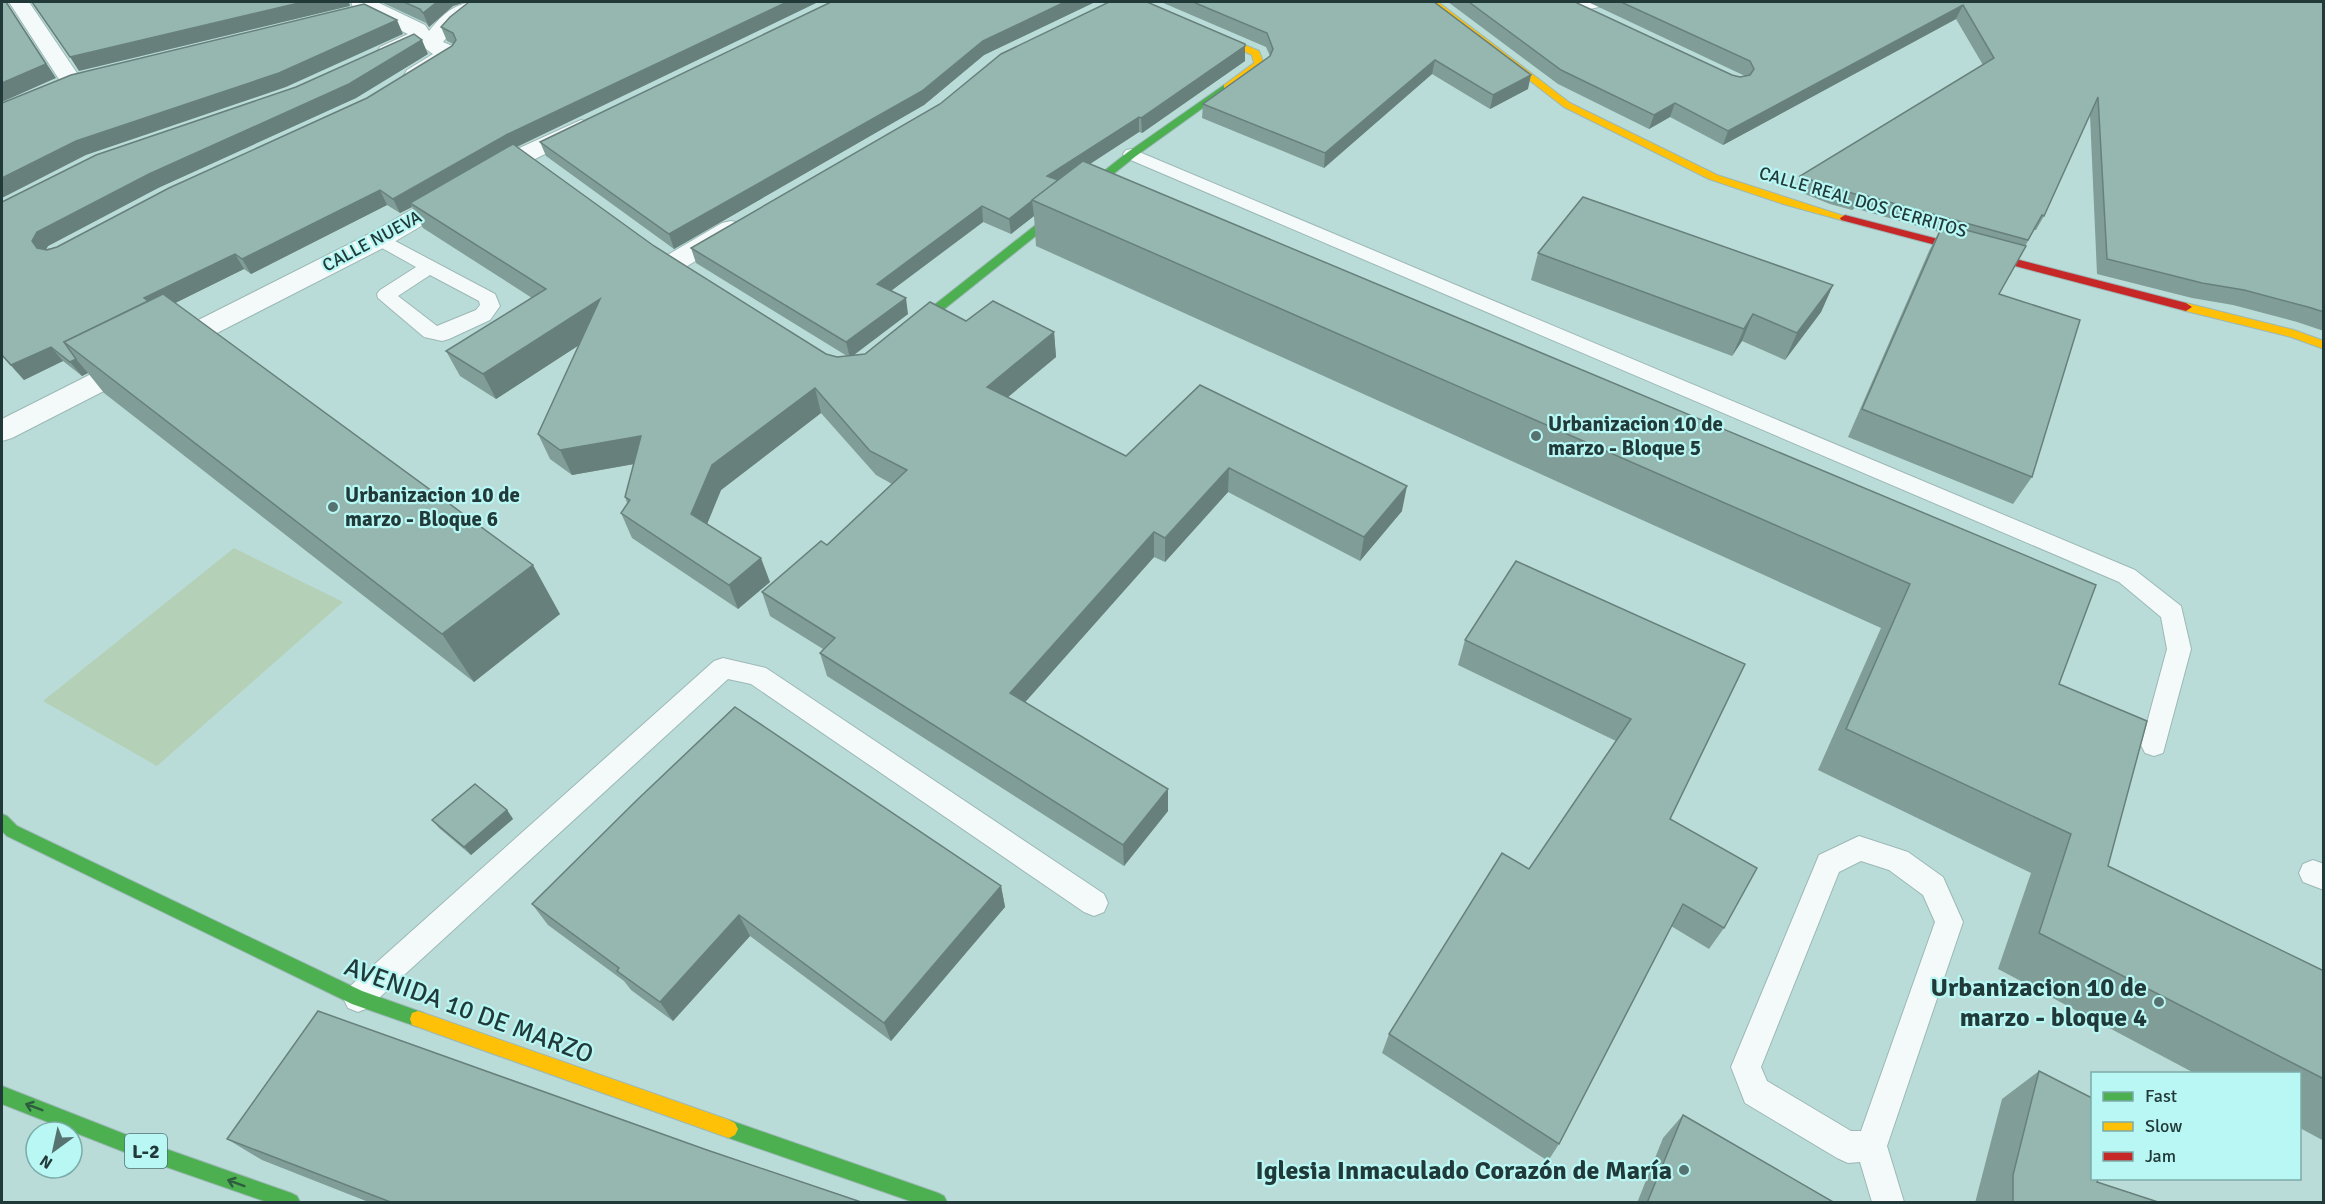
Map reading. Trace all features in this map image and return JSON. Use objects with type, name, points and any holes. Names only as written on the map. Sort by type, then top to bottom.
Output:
[{"type":"street","points":[[19,2],[63,87],[96,77]]},
{"type":"street","points":[[393,88],[449,53],[430,44],[446,24],[476,2]]},
{"type":"street","points":[[898,340],[1132,154],[1259,64],[1256,53],[1140,2]]},
{"type":"street","name":"CALLE REAL DOS CERRITOS","points":[[1433,2],[1567,105],[1713,177],[1786,202],[2045,272],[2294,334],[2324,345]]},
{"type":"street","points":[[1576,3],[1608,21]]},
{"type":"street","points":[[340,17],[368,5],[417,30],[417,38],[366,62]]},
{"type":"street","name":"CALLE NUEVA","points":[[2,431],[380,239],[598,119]]},
{"type":"street","points":[[673,263],[753,216]]},
{"type":"street","name":"AVENIDA 10 DE MARZO","points":[[2,821],[12,831],[358,998],[938,1203]]},
{"type":"street","name":"L-2","points":[[2,1095],[132,1146],[291,1203]]},
{"type":"lane","points":[[1132,154],[2127,576],[2172,613],[2179,649],[2154,745]]},
{"type":"lane","points":[[380,239],[430,266],[488,298],[490,306],[483,315],[442,334],[431,332],[388,298],[387,294],[430,266]]},
{"type":"lane","points":[[358,998],[723,668],[757,675],[1094,903]]},
{"type":"lane","points":[[1871,1146],[1848,1147],[1756,1092],[1746,1067],[1829,864],[1858,848],[1898,861],[1933,886],[1949,922],[1871,1146],[1888,1203]]},
{"type":"green space","points":[[234,548],[343,602],[157,766],[43,701]]},
{"type":"building","points":[[2,2],[6,2],[46,64],[2,83]]},
{"type":"building","points":[[32,2],[303,2],[70,57]]},
{"type":"building","points":[[404,2],[437,2],[423,13],[420,9]]},
{"type":"building","points":[[469,2],[787,2],[508,134],[393,199],[380,190],[242,259],[235,254],[144,298],[148,301],[64,342],[76,359],[70,362],[51,347],[11,365],[2,355],[2,202],[96,155],[296,87],[414,34],[422,40],[349,84],[149,174],[37,232],[32,241],[37,248],[47,250],[57,247],[169,188],[367,98],[452,46],[456,40],[453,33],[441,27]]},
{"type":"building","points":[[831,2],[1065,2],[983,41],[922,91],[669,234],[540,142]]},
{"type":"building","points":[[1109,2],[1147,2],[1245,44],[1245,46],[1141,118],[1139,117],[1047,176],[1058,180],[1009,219],[982,206],[877,284],[906,298],[846,342],[691,248],[940,104],[1001,54]]},
{"type":"building","points":[[1193,2],[1434,2],[1531,75],[1493,95],[1435,60],[1325,153],[1203,104],[1270,56],[1273,49],[1267,33]]},
{"type":"building","points":[[1469,2],[1575,2],[1740,77],[1750,75],[1754,69],[1750,61],[1621,2],[2324,2],[2324,312],[2244,290],[2202,283],[2107,259],[2098,97],[2044,216],[2042,215],[2028,240],[1836,189],[1800,176],[1994,58],[1963,5],[1728,131],[1675,103],[1654,115],[1561,70]]},
{"type":"building","points":[[364,4],[397,20],[279,73],[76,141],[2,178],[2,103],[71,75]]},
{"type":"building","points":[[513,144],[654,246],[826,354],[837,357],[865,354],[930,302],[966,321],[993,301],[1054,332],[987,387],[1126,456],[1200,385],[1407,486],[1364,537],[1229,468],[1165,538],[1154,532],[1010,693],[1168,789],[1123,845],[820,653],[835,638],[762,592],[821,541],[827,545],[907,470],[870,451],[815,388],[712,465],[691,514],[761,558],[729,585],[621,513],[630,500],[625,497],[641,436],[560,450],[538,434],[600,299],[483,374],[446,351],[546,289],[410,203]]},
{"type":"building","points":[[1083,161],[2096,585],[2059,684],[2147,721],[2108,866],[2324,971],[2324,1079],[2039,933],[2071,834],[1846,729],[1910,584],[1032,200]]},
{"type":"building","points":[[1583,197],[1833,285],[1797,333],[1753,314],[1744,329],[1538,253]]},
{"type":"building","points":[[1943,224],[2026,246],[1999,294],[2080,320],[2032,477],[1862,409]]},
{"type":"building","name":"Urbanizacion 10 de marzo - Bloque 6","points":[[163,294],[533,565],[442,634],[64,342]]},
{"type":"building","points":[[1516,561],[1745,664],[1670,819],[1757,868],[1724,928],[1683,904],[1559,1144],[1389,1034],[1502,853],[1529,869],[1631,719],[1465,640]]},
{"type":"building","points":[[735,707],[1001,886],[884,1023],[739,915],[660,1002],[617,971],[619,968],[532,904]]},
{"type":"building","points":[[475,784],[507,810],[464,847],[432,820]]},
{"type":"building","points":[[318,1011],[707,1150],[864,1203],[393,1203],[227,1139]]},
{"type":"building","points":[[2039,1071],[2091,1097],[2091,1180],[2098,1180],[2097,1182],[2161,1203],[2013,1203],[2013,1175]]},
{"type":"building","points":[[1683,1115],[1835,1203],[1647,1203]]},
{"type":"traffic: fast","points":[[904,335],[1132,154],[1227,87]]},
{"type":"traffic: fast","points":[[2,821],[12,831],[358,998],[418,1019]]},
{"type":"traffic: fast","points":[[2,1095],[132,1146],[291,1202]]},
{"type":"traffic: fast","points":[[729,1129],[938,1202]]},
{"type":"traffic: slow","points":[[1140,2],[1256,53],[1259,64],[1227,87]]},
{"type":"traffic: slow","points":[[1433,2],[1567,105],[1713,177],[1787,202],[1845,218]]},
{"type":"traffic: slow","points":[[2186,307],[2294,334],[2324,345]]},
{"type":"traffic: slow","points":[[418,1019],[729,1129]]},
{"type":"traffic: jam","points":[[1845,218],[2186,307]]},
{"type":"place","name":"Urbanizacion 10 de marzo - Bloque 5","points":[[1536,436]]},
{"type":"place","name":"Urbanizacion 10 de marzo - Bloque 6","points":[[333,507]]},
{"type":"place","name":"Urbanizacion 10 de marzo - bloque 4","points":[[2159,1002]]},
{"type":"place","name":"Iglesia Inmaculado Corazón de María","points":[[1684,1170]]}]
